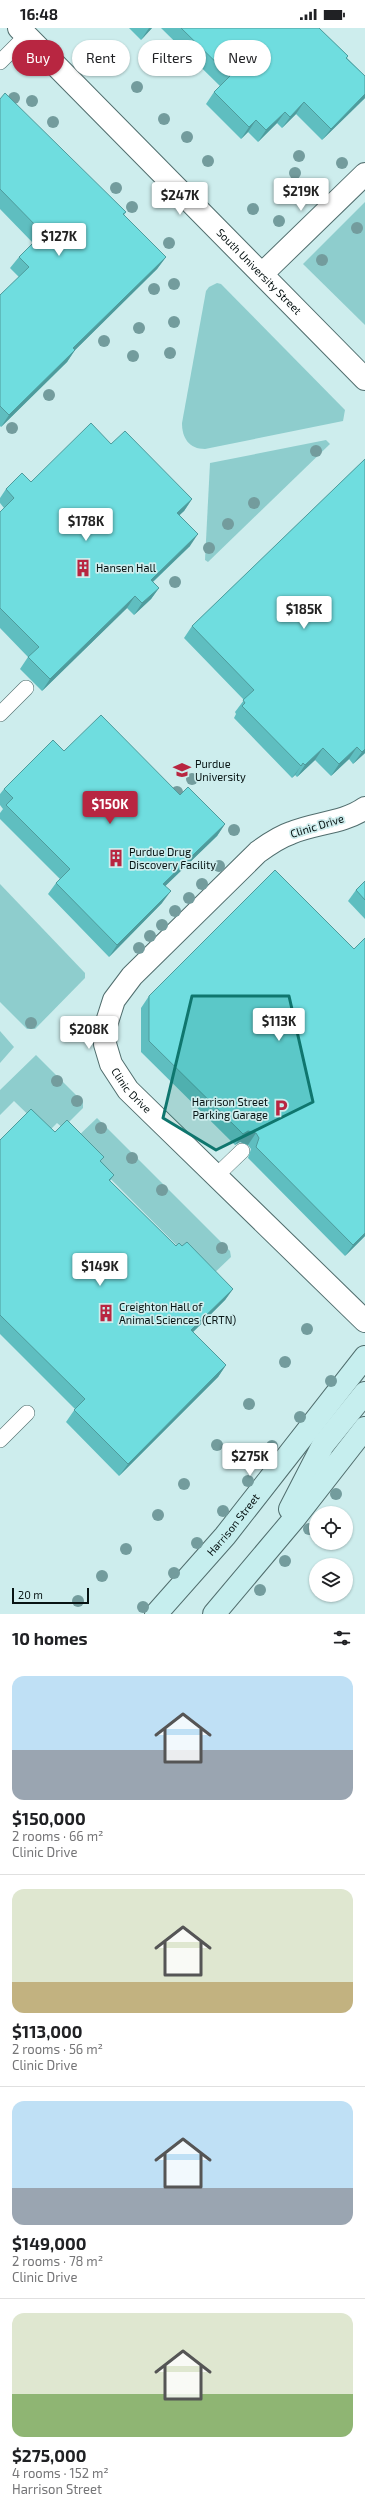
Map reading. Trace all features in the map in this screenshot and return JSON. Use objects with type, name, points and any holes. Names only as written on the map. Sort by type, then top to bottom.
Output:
[{"type":"main road","name":"Harrison Street","points":[[156,1614],[225,1536],[365,1357]]},
{"type":"main road","points":[[266,1554],[323,1445],[365,1392]]},
{"type":"main road","points":[[214,1614],[266,1554],[365,1428]]},
{"type":"street","name":"South University Street","points":[[22,32],[262,274],[362,371]]},
{"type":"street","points":[[262,274],[365,174]]},
{"type":"street","name":"Clinic Drive","points":[[365,808],[337,820],[292,832],[273,841],[258,852],[132,976],[114,1000],[106,1025],[105,1044],[111,1064],[128,1090],[365,1320]]},
{"type":"lane","points":[[0,62],[22,32]]},
{"type":"lane","points":[[0,714],[26,688]]},
{"type":"lane","points":[[216,1176],[242,1151]]},
{"type":"lane","points":[[0,1440],[28,1413]]},
{"type":"highlighted area","points":[[192,996],[289,996],[313,1102],[216,1150],[163,1118]]},
{"type":"shaded area","points":[[365,202],[365,325],[303,264]]},
{"type":"shaded area","points":[[217,283],[221,284],[345,410],[343,421],[205,449],[195,447],[188,442],[183,433],[182,423],[206,291],[209,287]]},
{"type":"shaded area","points":[[326,440],[330,444],[208,562],[205,560],[210,463]]},
{"type":"shaded area","points":[[0,884],[85,973],[85,978],[35,1029],[27,1029],[0,1002]]},
{"type":"shaded area","points":[[0,1031],[14,1047],[0,1063]]},
{"type":"shaded area","points":[[36,1055],[83,1102],[83,1108],[63,1128],[57,1123],[47,1133],[14,1101],[0,1115],[0,1090]]},
{"type":"shaded area","points":[[97,1118],[230,1251],[231,1257],[209,1278],[73,1141]]},
{"type":"building","points":[[181,28],[319,28],[348,56],[346,58],[365,76],[365,94],[331,129],[304,102],[290,117],[285,112],[266,130],[256,120],[249,127],[214,92],[230,76],[271,76],[271,40],[214,40],[214,60],[206,52],[206,40],[193,40]]},
{"type":"building","points":[[5,93],[126,212],[123,214],[166,257],[73,348],[75,350],[9,415],[0,406],[0,295],[29,267],[19,257],[43,233],[0,189],[0,99]]},
{"type":"building","name":"Hansen Hall","points":[[91,423],[111,444],[125,431],[192,499],[177,513],[198,534],[151,580],[159,588],[142,603],[135,596],[50,679],[28,657],[39,647],[0,608],[0,512],[14,498],[6,489],[22,473],[31,482]]},
{"type":"building","points":[[365,459],[365,749],[362,752],[357,747],[339,764],[323,748],[305,765],[303,763],[301,766],[242,706],[245,703],[243,700],[254,690],[192,626]]},
{"type":"building","name":"Purdue Drug Discovery Facility","points":[[101,715],[180,795],[188,787],[225,824],[163,884],[171,891],[117,945],[56,883],[70,869],[6,805],[13,798],[4,789],[53,740],[64,751]]},
{"type":"building","name":"Harrison Street Parking Garage","points":[[275,870],[354,949],[365,938],[365,1233],[353,1245],[256,1147],[259,1138],[256,1133],[248,1131],[243,1134],[149,1041],[149,996]]},
{"type":"building","points":[[365,881],[365,900],[356,890]]},
{"type":"building","name":"Creighton Hall of Animal Sciences (CRTN)","points":[[31,1109],[55,1132],[67,1120],[104,1157],[100,1161],[114,1175],[109,1180],[176,1246],[179,1243],[182,1246],[187,1242],[233,1289],[191,1330],[226,1365],[128,1464],[74,1410],[85,1399],[0,1315],[0,1140]]},
{"type":"place","name":"Hansen Hall","points":[[83,568]]},
{"type":"place","name":"Purdue University","points":[[182,770]]},
{"type":"place","name":"Purdue Drug Discovery Facility","points":[[116,858]]},
{"type":"place","name":"Harrison Street Parking Garage","points":[[281,1108]]},
{"type":"place","name":"Creighton Hall of Animal Sciences (CRTN)","points":[[106,1313]]}]
